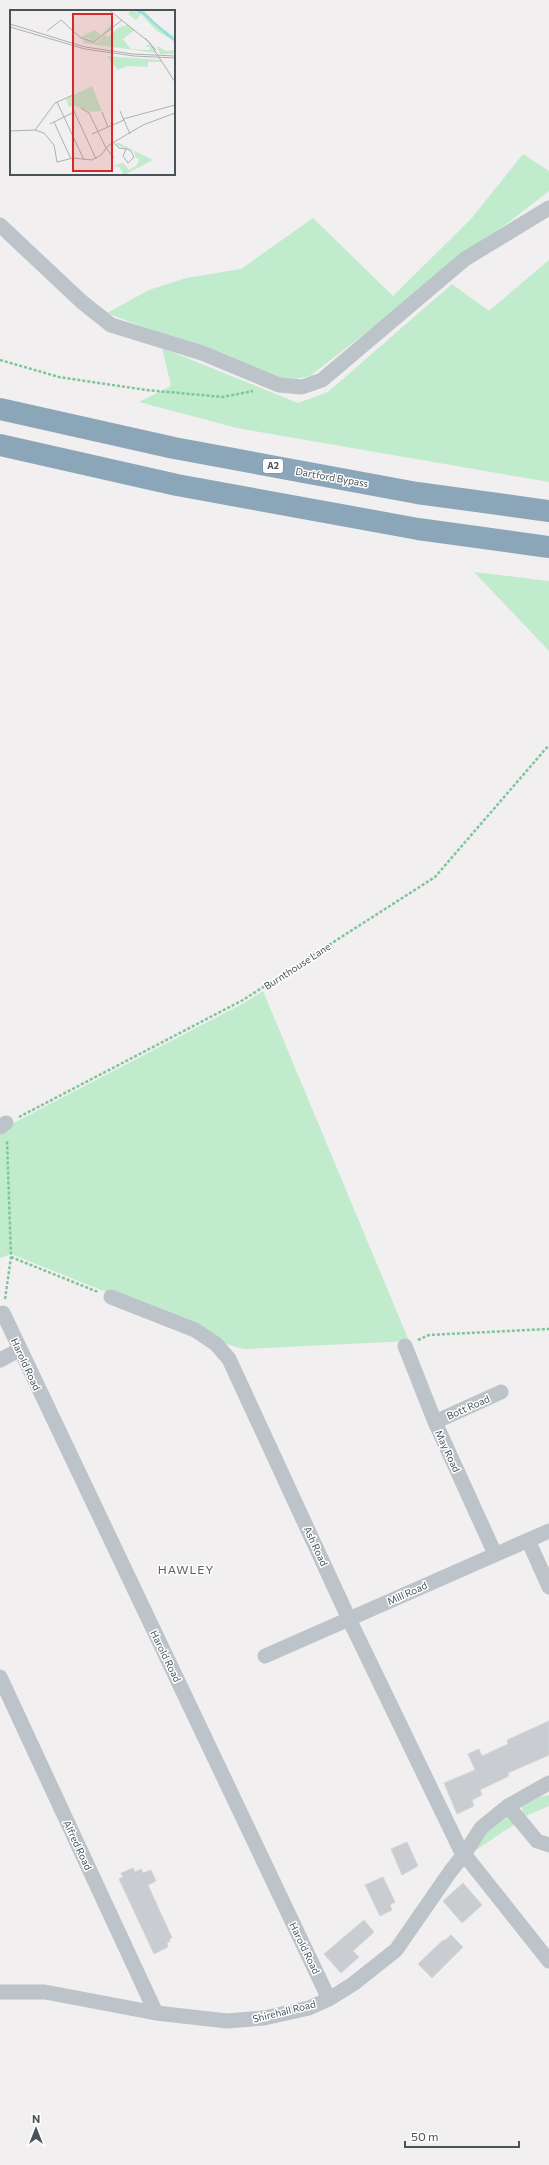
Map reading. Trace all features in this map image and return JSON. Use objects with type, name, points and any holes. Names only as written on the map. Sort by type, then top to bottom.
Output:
[{"type":"highway","name":"Dartford Bypass","points":[[0,409],[174,448],[417,493],[549,511]]},
{"type":"highway","points":[[0,445],[177,485],[418,529],[549,547]]},
{"type":"street","points":[[0,225],[82,302],[111,325],[202,352],[278,385],[302,387],[322,380],[465,259],[549,208]]},
{"type":"street","name":"Ash Road","points":[[111,1297],[195,1330],[216,1344],[229,1359],[349,1619],[460,1849],[465,1853],[549,1961]]},
{"type":"street","name":"Harold Road","points":[[3,1312],[19,1350],[329,1999]]},
{"type":"street","name":"May Road","points":[[405,1346],[435,1422],[495,1554]]},
{"type":"street","points":[[0,1360],[19,1350]]},
{"type":"street","name":"Bott Road","points":[[435,1422],[501,1392]]},
{"type":"street","name":"Mill Road","points":[[265,1656],[549,1531]]},
{"type":"street","points":[[528,1540],[549,1587]]},
{"type":"street","name":"Alfred Road","points":[[0,1677],[156,2013]]},
{"type":"street","name":"Shirehall Road","points":[[0,1992],[45,1992],[156,2013],[213,2020],[245,2020],[264,2018],[309,2008],[329,1999],[353,1984],[396,1950],[481,1828],[508,1806],[549,1783]]},
{"type":"street","points":[[508,1806],[537,1841],[549,1845]]},
{"type":"path","points":[[0,360],[59,377],[146,390],[223,397],[278,385]]},
{"type":"path","name":"Burnthouse Lane","points":[[3,1125],[244,1000],[435,877],[549,745]]},
{"type":"path","points":[[3,1125],[11,1257],[3,1312]]},
{"type":"path","points":[[11,1257],[111,1297]]},
{"type":"path","points":[[405,1346],[429,1335],[549,1329]]},
{"type":"green space","points":[[523,154],[549,171],[549,191],[310,376],[283,381],[107,313],[149,290],[186,278],[241,269],[313,218],[393,296],[471,219]]},
{"type":"green space","points":[[549,260],[549,482],[237,428],[139,402],[171,386],[162,348],[298,403],[328,392],[452,284],[489,311]]},
{"type":"green space","points":[[474,572],[549,581],[549,651]]},
{"type":"green space","points":[[263,991],[409,1341],[244,1349],[215,1341],[194,1327],[11,1254],[0,1258],[0,1130],[244,1003]]},
{"type":"green space","points":[[549,1795],[549,1806],[523,1817],[522,1806],[540,1797]]},
{"type":"green space","points":[[507,1814],[515,1824],[470,1854],[490,1826]]},
{"type":"building","points":[[549,1721],[549,1755],[508,1773],[509,1776],[480,1790],[482,1795],[472,1800],[474,1806],[457,1814],[444,1783],[475,1770],[468,1754],[479,1749],[482,1756],[508,1744],[507,1740]]},
{"type":"building","points":[[407,1842],[418,1866],[402,1875],[391,1849]]},
{"type":"building","points":[[133,1868],[135,1872],[141,1869],[143,1873],[151,1870],[156,1881],[148,1885],[172,1938],[169,1939],[170,1941],[167,1943],[168,1947],[154,1954],[119,1879],[123,1877],[121,1873]]},
{"type":"building","points":[[383,1877],[395,1902],[390,1905],[392,1910],[380,1916],[365,1885]]},
{"type":"building","points":[[463,1883],[482,1905],[462,1923],[443,1901]]},
{"type":"building","points":[[364,1920],[374,1932],[353,1951],[359,1957],[341,1973],[324,1954]]},
{"type":"building","points":[[451,1935],[463,1947],[432,1978],[418,1964],[443,1940],[444,1941]]},
{"type":"district","name":"HAWLEY","points":[[186,1570]]}]
